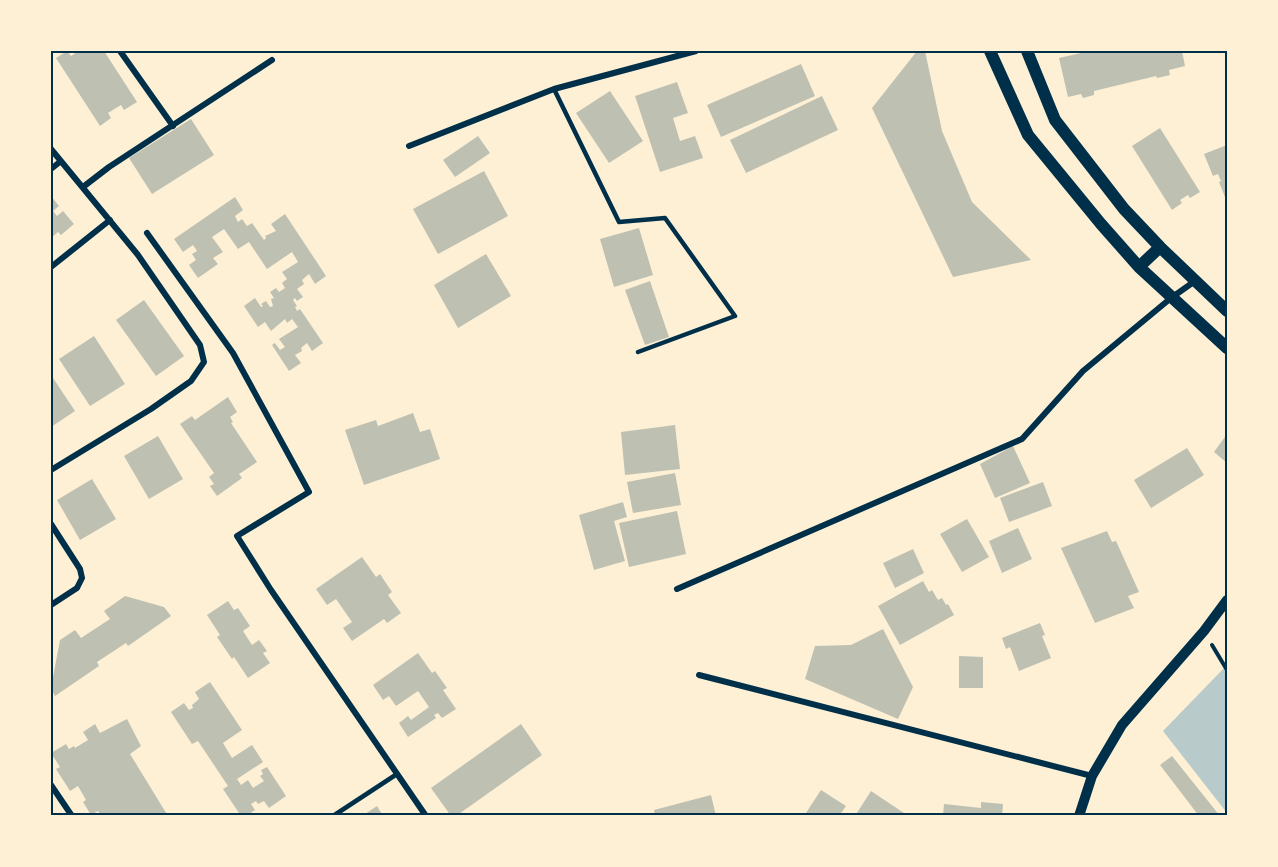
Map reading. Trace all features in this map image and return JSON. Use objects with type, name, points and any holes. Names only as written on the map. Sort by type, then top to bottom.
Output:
[{"type":"main road","points":[[990,51],[1028,135],[1139,267],[1227,348]]},
{"type":"main road","points":[[1027,51],[1054,120],[1124,209],[1227,311]]},
{"type":"main road","points":[[1139,267],[1160,247]]},
{"type":"street","points":[[120,51],[173,126]]},
{"type":"street","points":[[409,146],[554,89],[692,51]]},
{"type":"street","points":[[83,187],[272,60]]},
{"type":"street","points":[[51,149],[138,255],[200,345],[204,362],[191,381],[151,409],[51,470]]},
{"type":"street","points":[[51,169],[61,161]]},
{"type":"street","points":[[51,267],[110,220]]},
{"type":"street","points":[[147,233],[232,353],[309,492],[237,536],[271,590],[426,816]]},
{"type":"street","points":[[677,589],[1022,438],[1083,371],[1195,281]]},
{"type":"street","points":[[51,524],[80,569],[82,578],[77,588],[51,605]]},
{"type":"street","points":[[1079,816],[1092,776],[1122,725],[1204,631],[1227,600]]},
{"type":"street","points":[[699,675],[1092,776]]},
{"type":"street","points":[[51,785],[72,816]]},
{"type":"lane","points":[[554,89],[619,222],[665,218],[735,316],[638,352]]},
{"type":"lane","points":[[333,816],[397,774]]},
{"type":"path","points":[[1204,631],[1227,670]]},
{"type":"shaded area","points":[[1227,665],[1227,813],[1163,731]]},
{"type":"building","points":[[67,51],[71,56],[79,51],[104,51],[137,102],[124,110],[121,105],[108,113],[111,118],[100,126],[56,58]]},
{"type":"building","points":[[917,51],[925,51],[942,131],[972,202],[1031,260],[953,277],[872,108]]},
{"type":"building","points":[[1090,51],[1182,51],[1185,66],[1169,70],[1170,75],[1157,78],[1156,76],[1094,91],[1094,95],[1083,98],[1081,94],[1068,97],[1059,58]]},
{"type":"building","points":[[801,64],[815,96],[721,137],[707,105]]},
{"type":"building","points":[[677,82],[688,113],[673,118],[680,141],[695,136],[703,158],[660,172],[635,96]]},
{"type":"building","points":[[610,91],[643,141],[609,163],[576,113]]},
{"type":"building","points":[[822,96],[838,130],[746,173],[730,140]]},
{"type":"building","points":[[191,119],[214,155],[152,194],[129,158]]},
{"type":"building","points":[[1160,128],[1200,192],[1190,198],[1188,195],[1180,200],[1182,203],[1172,210],[1132,146]]},
{"type":"building","points":[[478,136],[490,153],[455,177],[443,160]]},
{"type":"building","points":[[1227,145],[1227,202],[1218,174],[1213,176],[1204,154]]},
{"type":"building","points":[[484,171],[508,216],[438,254],[413,209]]},
{"type":"building","points":[[51,196],[59,206],[53,211],[57,216],[63,211],[74,224],[61,235],[58,232],[51,238]]},
{"type":"building","points":[[235,197],[243,210],[235,216],[238,222],[242,219],[247,226],[252,223],[264,240],[265,236],[276,231],[271,224],[285,214],[326,276],[315,284],[309,274],[302,280],[304,284],[297,289],[303,297],[297,301],[295,298],[293,300],[297,306],[295,307],[297,311],[300,309],[323,343],[312,351],[307,343],[301,348],[302,351],[295,355],[301,363],[289,371],[272,345],[275,343],[280,350],[285,347],[279,339],[298,327],[292,319],[287,323],[285,319],[271,331],[265,322],[258,327],[244,306],[255,298],[261,307],[263,306],[261,304],[266,301],[270,307],[273,306],[271,299],[274,298],[270,292],[276,288],[279,292],[285,288],[282,283],[287,279],[282,272],[298,262],[292,252],[267,269],[249,242],[238,249],[224,229],[212,237],[223,252],[213,258],[218,264],[198,278],[189,265],[196,260],[192,254],[197,251],[193,245],[183,252],[174,239]]},
{"type":"building","points":[[639,228],[653,275],[614,287],[600,239]]},
{"type":"building","points":[[486,254],[511,296],[458,328],[434,285]]},
{"type":"building","points":[[650,281],[669,337],[645,345],[625,290]]},
{"type":"building","points":[[144,300],[184,356],[156,376],[116,320]]},
{"type":"building","points":[[94,336],[125,384],[90,406],[59,359]]},
{"type":"building","points":[[51,375],[75,411],[51,427]]},
{"type":"building","points":[[228,397],[237,412],[230,417],[233,422],[231,423],[257,462],[239,474],[242,478],[217,496],[210,486],[214,484],[209,477],[214,473],[180,424],[192,416],[195,420]]},
{"type":"building","points":[[413,413],[420,432],[430,429],[440,459],[364,485],[345,430],[376,420],[378,426]]},
{"type":"building","points":[[675,425],[680,469],[625,475],[621,432]]},
{"type":"building","points":[[1227,434],[1227,463],[1214,452]]},
{"type":"building","points":[[158,436],[183,479],[149,499],[124,456]]},
{"type":"building","points":[[1013,446],[1030,483],[995,498],[980,464]]},
{"type":"building","points":[[1187,448],[1204,475],[1151,508],[1134,480]]},
{"type":"building","points":[[675,473],[681,505],[633,513],[627,482]]},
{"type":"building","points":[[92,479],[116,519],[80,540],[57,500]]},
{"type":"building","points":[[1043,482],[1052,506],[1009,522],[1000,498]]},
{"type":"building","points":[[623,502],[627,517],[614,521],[625,561],[594,570],[579,515]]},
{"type":"building","points":[[677,511],[686,554],[629,567],[619,523]]},
{"type":"building","points":[[967,519],[989,557],[962,572],[940,534]]},
{"type":"building","points":[[1018,528],[1032,559],[1002,573],[989,541]]},
{"type":"building","points":[[1107,531],[1112,542],[1116,541],[1139,592],[1128,596],[1134,608],[1095,623],[1061,548]]},
{"type":"building","points":[[913,549],[924,573],[895,588],[883,563]]},
{"type":"building","points":[[362,557],[376,577],[380,574],[392,592],[388,595],[401,613],[387,623],[384,619],[352,641],[343,628],[352,622],[336,599],[327,605],[316,589]]},
{"type":"building","points":[[923,581],[929,592],[932,590],[938,600],[942,598],[946,605],[948,604],[954,615],[900,645],[878,606]]},
{"type":"building","points":[[125,596],[164,607],[171,616],[128,646],[126,643],[97,662],[99,666],[55,696],[51,688],[60,640],[75,630],[81,638],[110,619],[104,611]]},
{"type":"building","points":[[228,601],[234,610],[238,608],[250,626],[243,631],[252,645],[259,640],[267,651],[263,653],[270,663],[248,678],[217,637],[220,635],[207,615]]},
{"type":"building","points":[[1040,623],[1045,635],[1042,636],[1051,658],[1019,671],[1010,647],[1006,649],[1002,638]]},
{"type":"building","points":[[883,629],[913,687],[898,719],[805,679],[815,646],[851,645]]},
{"type":"building","points":[[418,653],[432,673],[435,671],[447,688],[443,690],[456,709],[442,718],[438,713],[434,715],[436,718],[408,737],[399,723],[408,716],[411,720],[429,707],[418,691],[396,706],[389,696],[383,700],[373,685]]},
{"type":"building","points":[[959,656],[983,657],[983,688],[959,688]]},
{"type":"building","points":[[210,682],[242,730],[223,743],[232,758],[252,745],[263,762],[237,779],[241,785],[248,780],[253,788],[264,781],[260,776],[263,774],[261,770],[267,767],[286,796],[269,808],[264,801],[258,804],[256,801],[251,804],[255,810],[246,816],[241,816],[223,789],[228,786],[198,741],[192,744],[171,712],[184,703],[189,710],[193,708],[192,705],[199,699],[195,692]]},
{"type":"building","points":[[127,719],[141,746],[130,754],[168,816],[101,816],[98,811],[91,815],[83,802],[86,800],[78,786],[70,791],[56,769],[60,767],[51,753],[66,744],[69,749],[74,746],[75,748],[88,740],[83,732],[95,724],[100,733]]},
{"type":"building","points":[[521,724],[542,755],[456,816],[451,816],[431,788]]},
{"type":"building","points":[[1172,756],[1220,816],[1199,816],[1160,765]]},
{"type":"building","points":[[821,790],[846,806],[839,816],[804,816]]},
{"type":"building","points":[[871,791],[907,815],[907,816],[855,816]]},
{"type":"building","points":[[711,795],[716,816],[655,816],[654,810]]},
{"type":"building","points":[[981,802],[1003,804],[1002,816],[943,816],[944,804],[981,808]]},
{"type":"building","points":[[377,806],[383,816],[362,816]]}]
